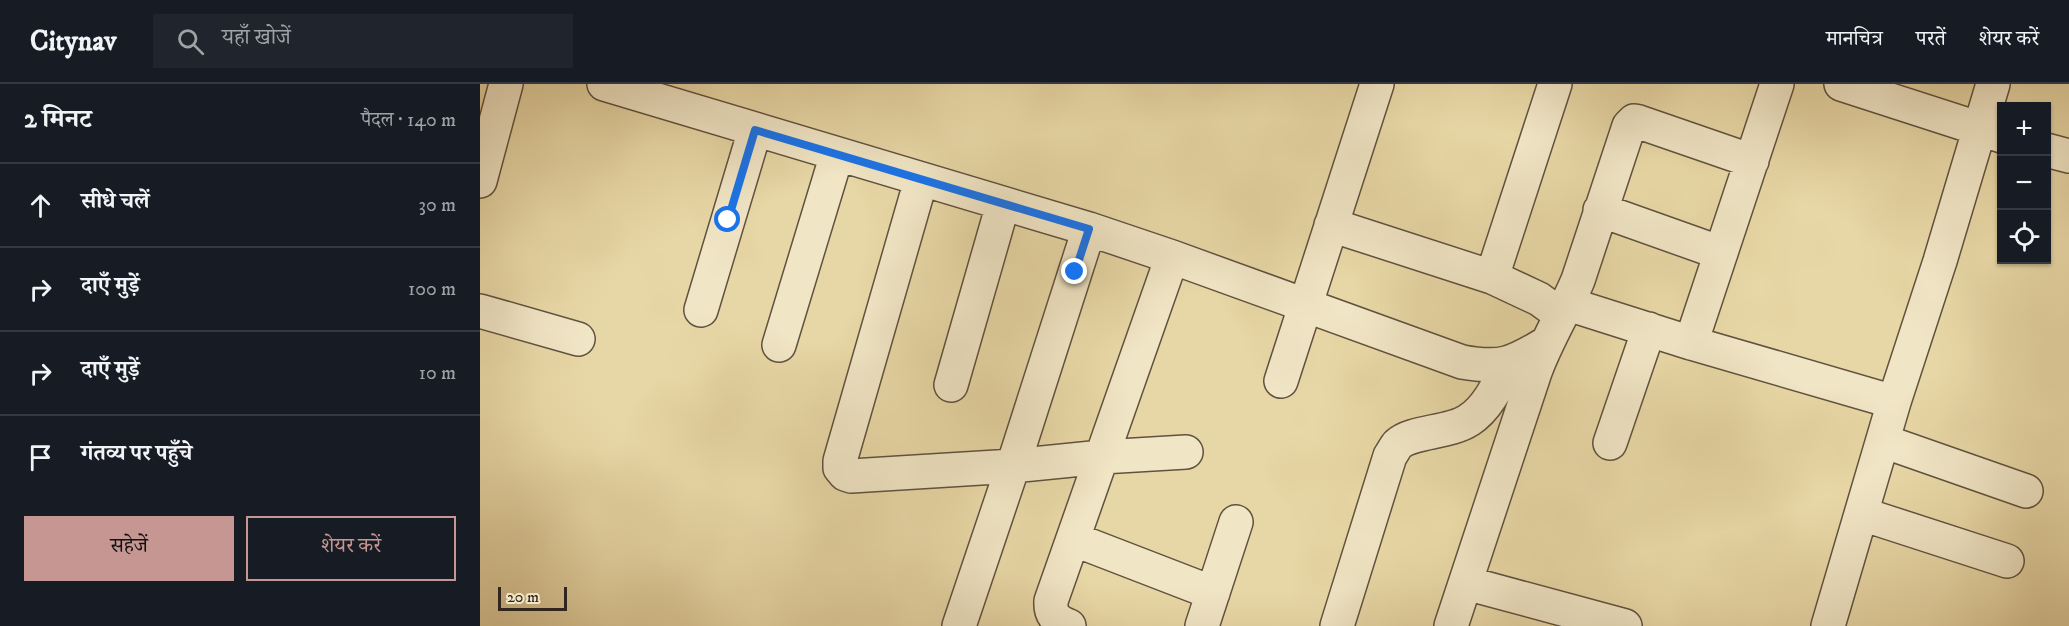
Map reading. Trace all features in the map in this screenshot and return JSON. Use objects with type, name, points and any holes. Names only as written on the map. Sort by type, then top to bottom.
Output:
[{"type":"street","points":[[480,181],[506,84]]},
{"type":"street","points":[[604,84],[1089,229],[1462,362],[1488,366],[1509,363],[1545,344]]},
{"type":"street","points":[[1281,381],[1377,84]]},
{"type":"street","points":[[1492,277],[1555,84]]},
{"type":"street","points":[[1691,343],[1777,84]]},
{"type":"street","points":[[1841,84],[1991,133]]},
{"type":"street","points":[[1828,626],[1894,402],[1991,133],[1994,84]]},
{"type":"street","points":[[1451,626],[1545,344],[1578,280],[1629,126],[1634,122],[1639,122],[1752,162]]},
{"type":"street","points":[[701,310],[755,130]]},
{"type":"street","points":[[2051,151],[2069,156]]},
{"type":"street","points":[[779,345],[837,154]]},
{"type":"street","points":[[921,180],[840,461],[840,468],[845,474],[851,476],[1013,466],[1186,452]]},
{"type":"street","points":[[951,385],[1003,204]]},
{"type":"street","points":[[1600,210],[1721,253]]},
{"type":"street","points":[[1331,225],[1492,277],[1564,309],[1649,329],[1894,402]]},
{"type":"street","points":[[959,626],[1089,229]]},
{"type":"street","points":[[1069,626],[1053,617],[1051,601],[1172,257]]},
{"type":"street","points":[[480,311],[578,339]]},
{"type":"street","points":[[1610,443],[1649,329]]},
{"type":"street","points":[[1337,626],[1390,456],[1397,445],[1407,438],[1444,430],[1468,420],[1484,405],[1509,363]]},
{"type":"street","points":[[1883,441],[2026,491]]},
{"type":"street","points":[[1862,514],[2007,561]]},
{"type":"street","points":[[1202,626],[1236,522]]},
{"type":"street","points":[[1073,539],[1213,592]]},
{"type":"street","points":[[1466,583],[1544,616],[1625,626]]},
{"type":"route","points":[[728,220],[755,130],[1089,229],[1075,272]]}]
